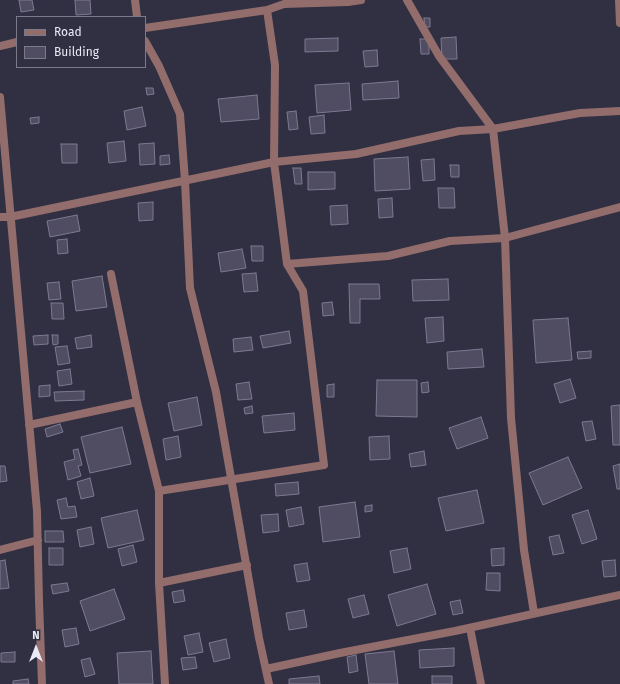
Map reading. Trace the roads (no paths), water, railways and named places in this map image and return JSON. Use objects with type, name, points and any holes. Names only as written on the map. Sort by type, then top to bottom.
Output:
[{"type":"street","points":[[135,0],[137,16]]},
{"type":"street","points":[[146,28],[267,10],[284,4],[348,2],[360,0]]},
{"type":"street","points":[[407,0],[439,56],[493,129],[506,238],[511,418],[524,550],[534,613]]},
{"type":"street","points":[[619,0],[620,23]]},
{"type":"street","points":[[159,491],[324,466],[304,291],[287,264],[274,162],[275,64],[267,10]]},
{"type":"street","points":[[0,46],[16,42]]},
{"type":"street","points":[[146,44],[180,114],[190,288],[216,392],[259,638],[269,684]]},
{"type":"street","points":[[0,97],[37,511],[38,601],[42,684]]},
{"type":"street","points":[[0,217],[274,162],[356,154],[459,131],[493,129],[580,113],[620,111]]},
{"type":"street","points":[[287,264],[388,256],[450,241],[506,238],[620,207]]},
{"type":"street","points":[[110,274],[137,402],[159,491],[160,582],[165,684]]},
{"type":"street","points":[[29,425],[137,402]]},
{"type":"street","points":[[0,550],[38,540]]},
{"type":"street","points":[[160,582],[247,565]]},
{"type":"street","points":[[266,670],[340,653],[470,628],[620,595]]},
{"type":"street","points":[[470,628],[481,684]]}]
